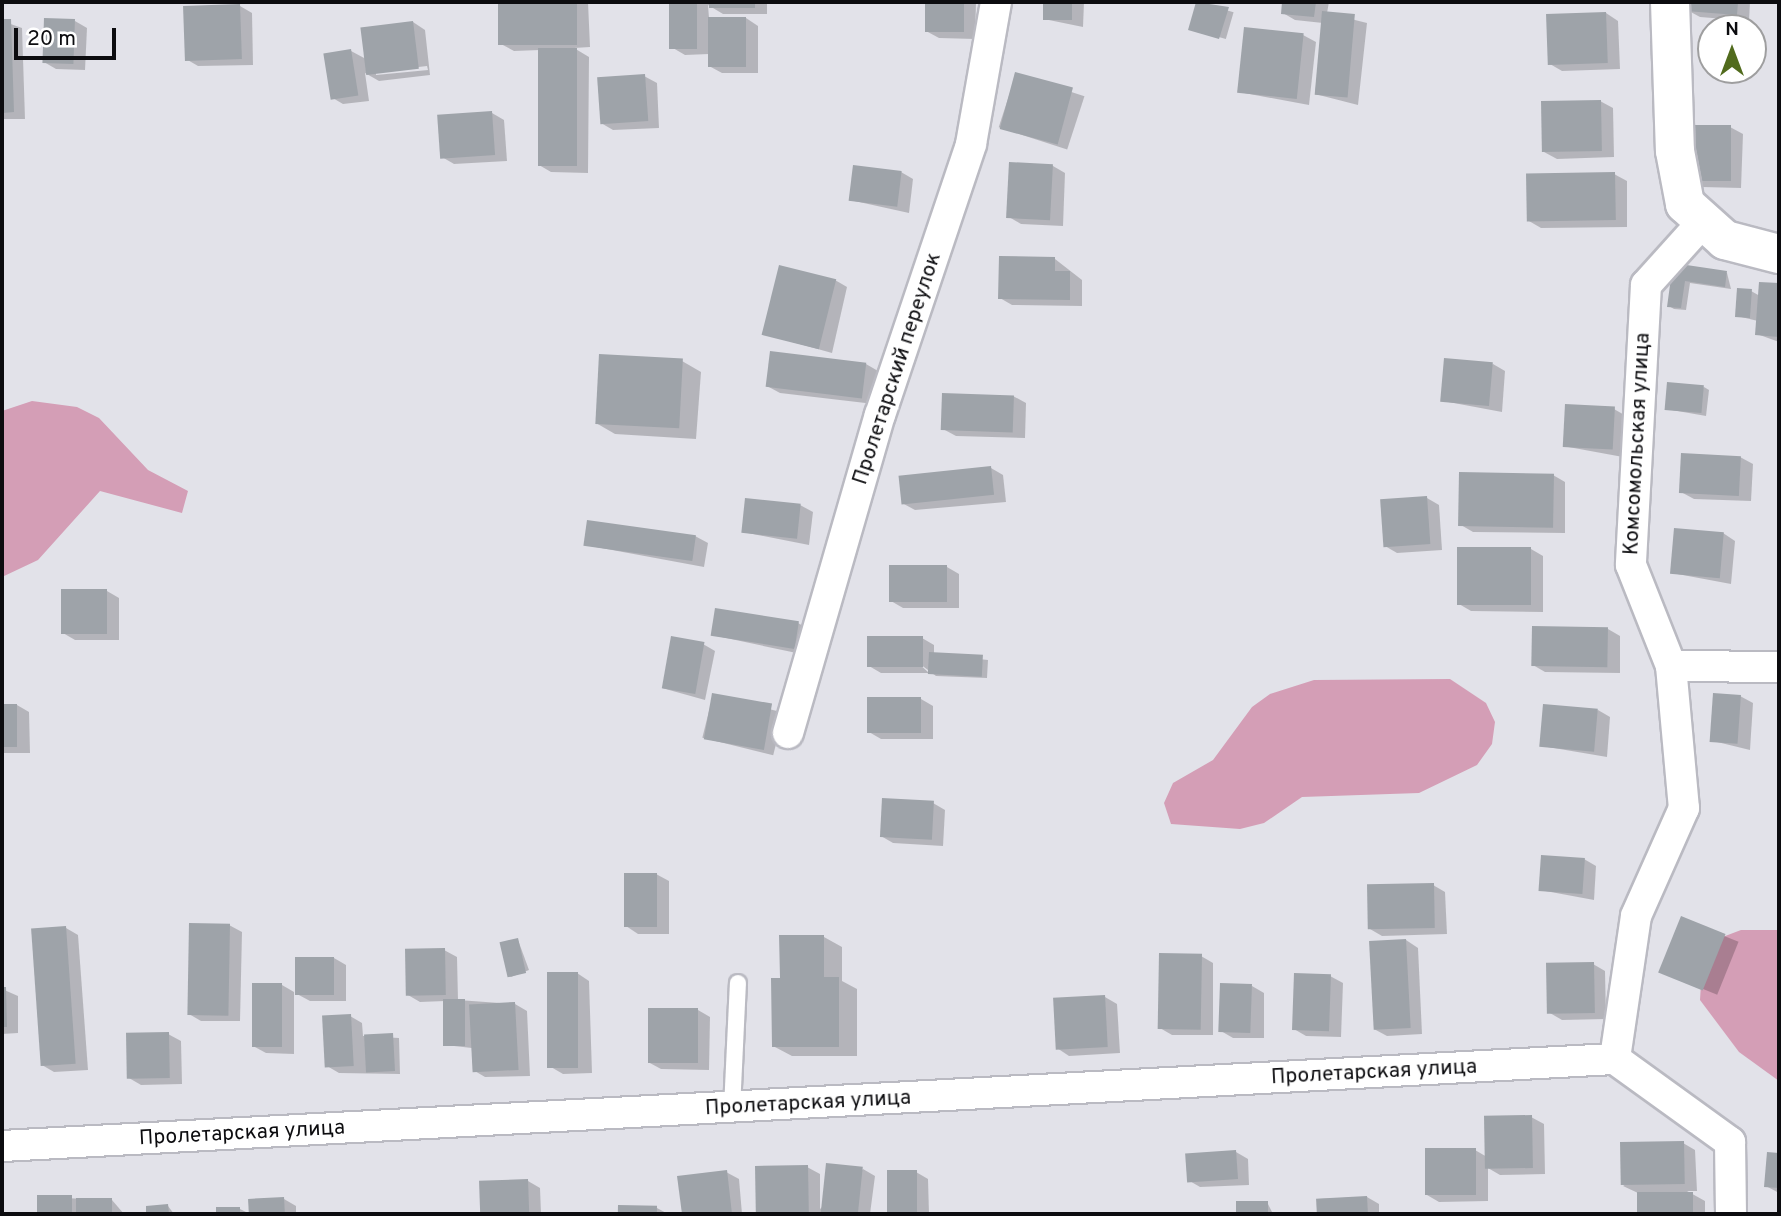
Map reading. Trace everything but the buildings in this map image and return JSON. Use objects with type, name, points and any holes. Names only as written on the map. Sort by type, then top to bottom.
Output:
[{"type":"street","name":"Пролетарский переулок","points":[[788,733],[880,415],[971,144],[996,2]]},
{"type":"street","points":[[1670,2],[1678,178],[1685,204],[1701,224],[1725,240],[1779,254]]},
{"type":"street","name":"Комсомольская улица","points":[[1615,1059],[1636,916],[1684,808],[1671,666],[1632,565],[1646,285],[1701,224]]},
{"type":"street","points":[[1671,666],[1779,667]]},
{"type":"street","points":[[1615,1059],[1730,1142],[1731,1214]]},
{"type":"street","name":"Пролетарская улица","points":[[2,1146],[732,1109],[1615,1059]]},
{"type":"lane","points":[[732,1109],[738,983]]},
{"type":"shaded area","points":[[32,401],[77,407],[99,418],[148,470],[188,491],[182,513],[100,491],[38,560],[2,577],[2,411]]},
{"type":"shaded area","points":[[1450,679],[1486,703],[1495,722],[1492,744],[1477,765],[1419,793],[1302,797],[1264,823],[1240,829],[1171,824],[1164,803],[1173,783],[1213,760],[1252,707],[1270,694],[1314,680]]},
{"type":"shaded area","points":[[1741,930],[1779,930],[1779,1081],[1739,1052],[1700,1000],[1703,954],[1720,938]]}]
